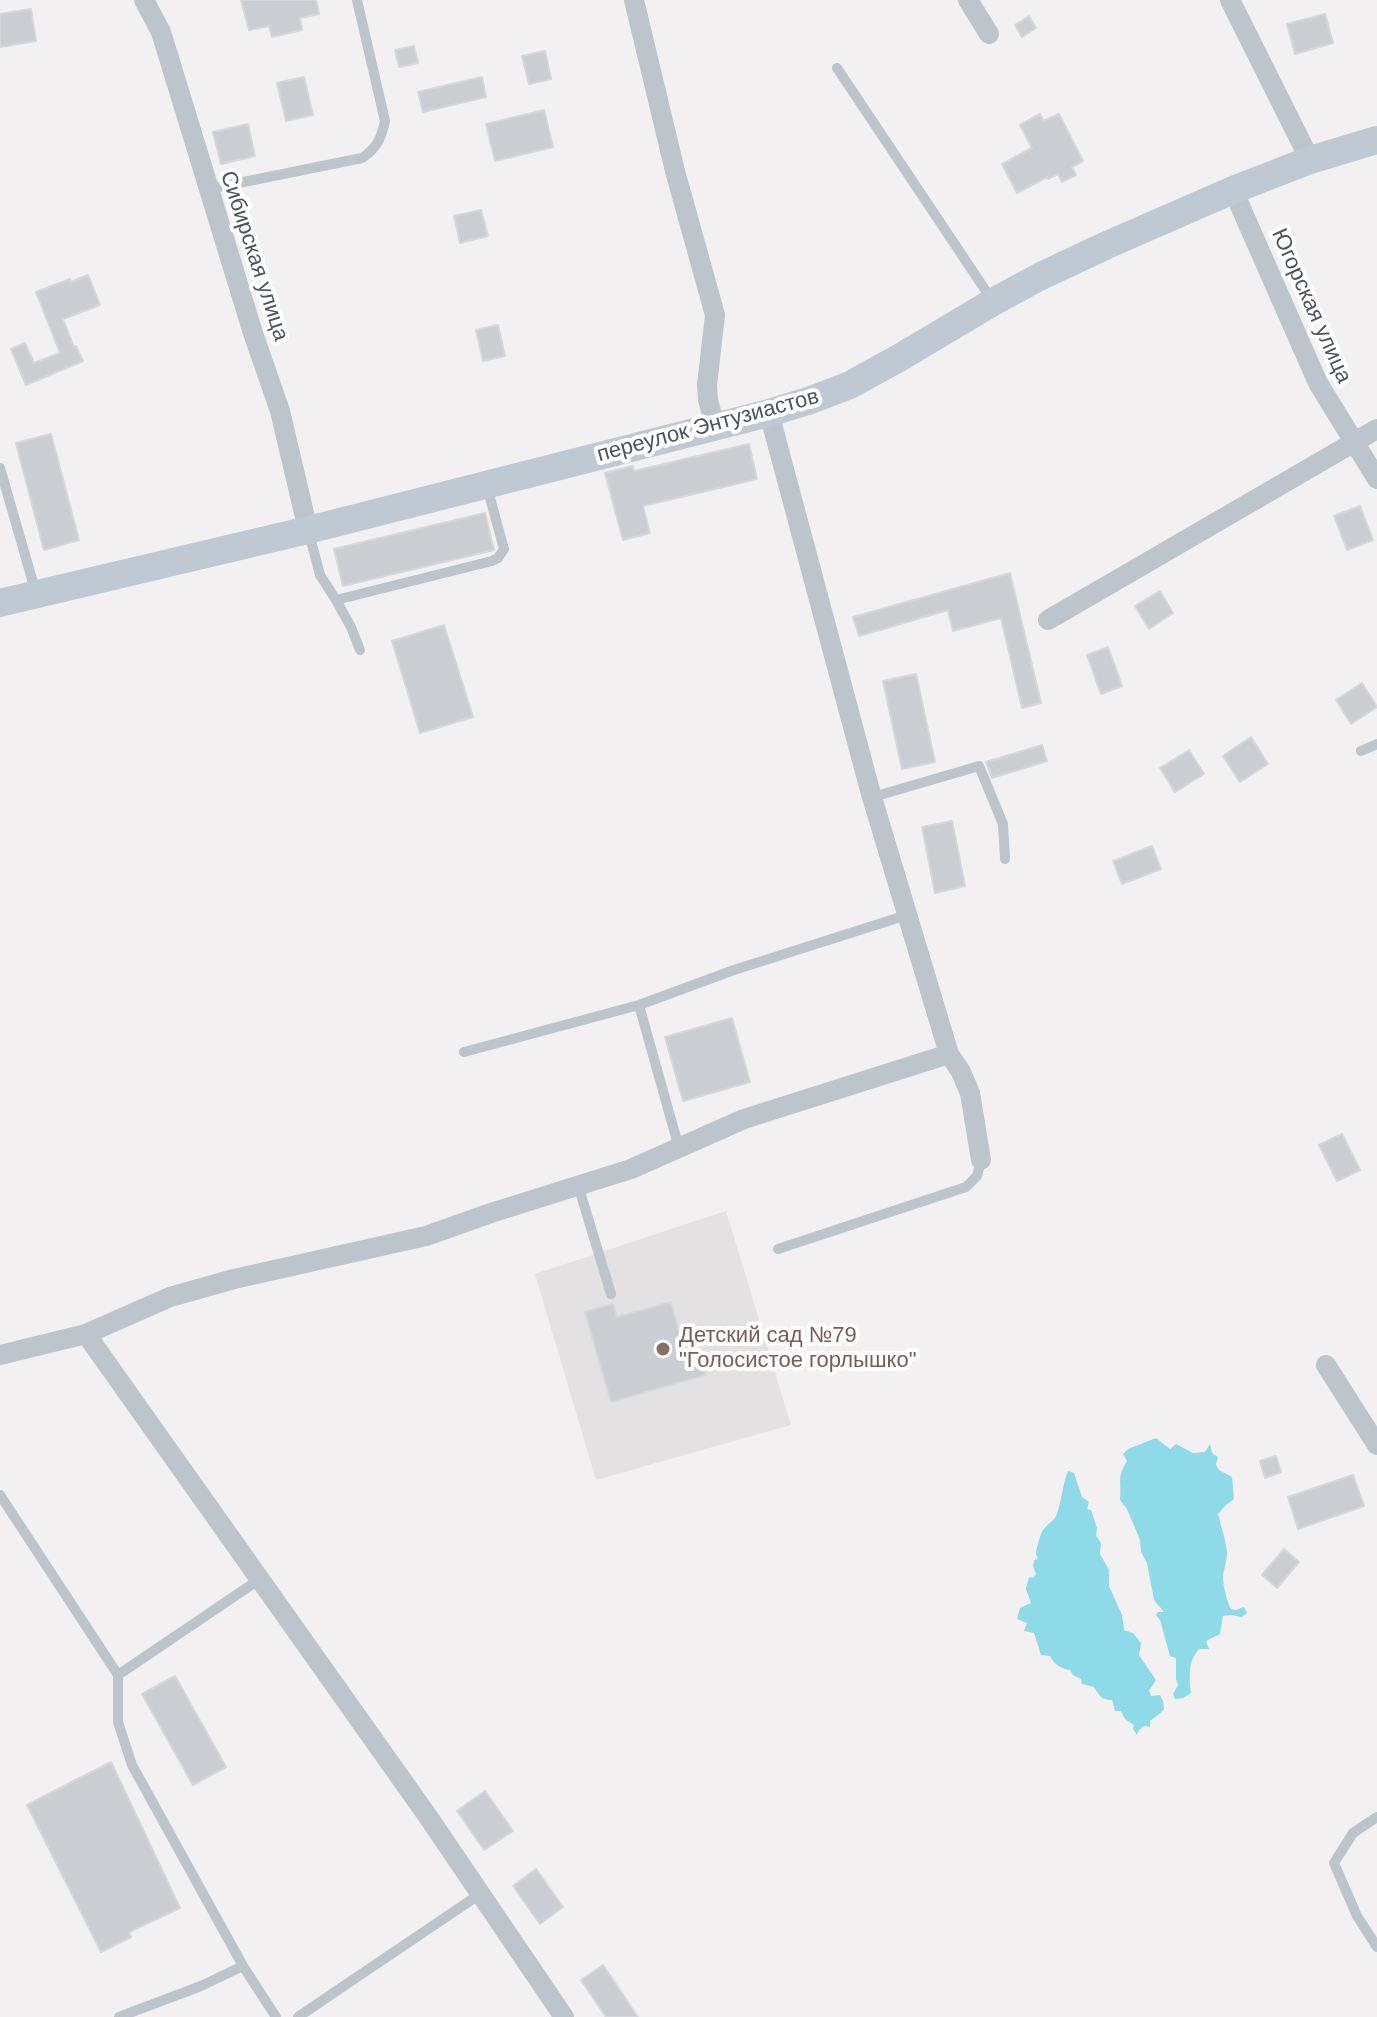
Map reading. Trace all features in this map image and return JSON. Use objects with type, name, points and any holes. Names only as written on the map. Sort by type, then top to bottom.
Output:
[{"type":"main road","name":"переулок Энтузиастов","points":[[0,603],[308,530],[811,400],[850,385],[993,302],[1107,245],[1310,160],[1377,140]]},
{"type":"street","name":"Сибирская улица","points":[[144,0],[161,32],[280,411],[308,530]]},
{"type":"street","points":[[634,0],[675,171],[715,315],[707,385],[715,426]]},
{"type":"street","points":[[968,0],[989,34]]},
{"type":"street","points":[[1230,0],[1310,160]]},
{"type":"street","name":"Югорская улица","points":[[1233,190],[1318,383],[1377,479]]},
{"type":"street","points":[[769,413],[907,915],[949,1054],[970,1093],[981,1160]]},
{"type":"street","points":[[1048,620],[1377,429]]},
{"type":"street","points":[[0,1355],[86,1334],[170,1297],[234,1279],[426,1236],[631,1169],[744,1119],[949,1054]]},
{"type":"street","points":[[86,1334],[420,1805],[564,2017]]},
{"type":"street","points":[[1326,1365],[1377,1445]]},
{"type":"lane","points":[[208,189],[362,158],[375,149],[385,121],[357,0]]},
{"type":"lane","points":[[837,68],[993,302]]},
{"type":"lane","points":[[0,468],[36,594]]},
{"type":"lane","points":[[336,600],[498,558],[504,549],[486,485]]},
{"type":"lane","points":[[308,530],[320,575],[351,627],[360,650]]},
{"type":"lane","points":[[1361,751],[1377,744]]},
{"type":"lane","points":[[873,797],[979,766],[1003,824],[1005,859]]},
{"type":"lane","points":[[464,1052],[639,1005],[734,970],[907,915]]},
{"type":"lane","points":[[639,1005],[679,1148]]},
{"type":"lane","points":[[778,1249],[966,1187],[977,1176],[981,1160]]},
{"type":"lane","points":[[578,1185],[611,1294]]},
{"type":"lane","points":[[0,1495],[118,1675],[118,1722],[132,1765],[243,1966],[276,2017]]},
{"type":"lane","points":[[118,1675],[260,1579]]},
{"type":"lane","points":[[1377,1817],[1353,1833],[1334,1863],[1357,1916],[1377,1947]]},
{"type":"lane","points":[[298,2017],[480,1894]]},
{"type":"lane","points":[[119,2017],[201,1986],[243,1966]]},
{"type":"shaded area","name":"Детский сад №79 \"Голосистое горлышко\"","points":[[726,1211],[791,1425],[596,1480],[535,1274]]},
{"type":"water","points":[[1156,1438],[1170,1449],[1176,1444],[1193,1453],[1205,1452],[1210,1444],[1212,1453],[1218,1457],[1216,1465],[1219,1470],[1232,1477],[1234,1499],[1218,1514],[1227,1552],[1223,1581],[1231,1609],[1244,1607],[1247,1613],[1242,1617],[1223,1616],[1220,1634],[1206,1641],[1209,1649],[1199,1649],[1193,1659],[1191,1693],[1175,1699],[1173,1694],[1178,1685],[1176,1658],[1170,1656],[1156,1615],[1164,1612],[1154,1600],[1140,1540],[1120,1500],[1120,1476],[1127,1461],[1123,1454]]},
{"type":"water","points":[[1068,1471],[1074,1473],[1082,1497],[1089,1502],[1087,1509],[1091,1510],[1097,1528],[1100,1554],[1109,1570],[1109,1586],[1122,1615],[1124,1630],[1133,1633],[1141,1643],[1139,1655],[1156,1680],[1149,1691],[1151,1696],[1160,1695],[1163,1701],[1164,1710],[1150,1721],[1150,1727],[1144,1726],[1137,1735],[1134,1725],[1125,1719],[1121,1711],[1115,1711],[1112,1700],[1103,1698],[1094,1687],[1082,1684],[1081,1679],[1070,1670],[1058,1666],[1050,1656],[1041,1655],[1034,1633],[1024,1631],[1027,1623],[1017,1619],[1020,1608],[1031,1603],[1026,1589],[1029,1577],[1033,1578],[1036,1574],[1033,1566],[1034,1560],[1038,1559],[1039,1541],[1043,1530],[1056,1516]]},
{"type":"building","points":[[241,0],[316,0],[319,14],[300,18],[302,30],[272,37],[269,26],[249,30]]},
{"type":"building","points":[[31,9],[36,41],[0,47],[0,14]]},
{"type":"building","points":[[1325,14],[1333,43],[1295,54],[1287,24]]},
{"type":"building","points":[[1029,16],[1036,28],[1022,37],[1015,25]]},
{"type":"building","points":[[414,46],[418,63],[399,67],[395,50]]},
{"type":"building","points":[[545,51],[551,79],[529,84],[522,56]]},
{"type":"building","points":[[304,77],[313,115],[286,121],[277,83]]},
{"type":"building","points":[[482,77],[486,97],[423,112],[418,92]]},
{"type":"building","points":[[544,110],[553,147],[495,161],[486,124]]},
{"type":"building","points":[[1040,114],[1043,121],[1059,114],[1083,161],[1072,167],[1076,175],[1062,182],[1058,174],[1017,193],[1002,164],[1032,148],[1020,125]]},
{"type":"building","points":[[248,124],[255,156],[221,164],[213,132]]},
{"type":"building","points":[[481,210],[488,236],[460,243],[454,216]]},
{"type":"building","points":[[88,275],[100,305],[63,319],[83,361],[26,385],[11,349],[25,343],[34,363],[60,353],[36,292]]},
{"type":"building","points":[[498,325],[505,356],[483,361],[476,330]]},
{"type":"building","points":[[51,434],[79,540],[44,550],[16,443]]},
{"type":"building","points":[[749,444],[757,479],[643,506],[650,533],[623,540],[605,473],[633,466],[634,471]]},
{"type":"building","points":[[1360,506],[1373,540],[1347,550],[1334,516]]},
{"type":"building","points":[[485,513],[494,550],[343,586],[334,549]]},
{"type":"building","points":[[1010,573],[1041,703],[1022,708],[1001,618],[953,631],[948,610],[859,636],[853,617]]},
{"type":"building","points":[[1160,591],[1173,613],[1149,629],[1135,606]]},
{"type":"building","points":[[444,625],[473,717],[420,733],[392,641]]},
{"type":"building","points":[[1108,647],[1122,686],[1101,694],[1087,655]]},
{"type":"building","points":[[916,674],[935,762],[902,769],[883,681]]},
{"type":"building","points":[[1362,683],[1377,707],[1351,724],[1336,700]]},
{"type":"building","points":[[1251,737],[1268,764],[1240,782],[1223,756]]},
{"type":"building","points":[[1042,745],[1047,761],[992,778],[986,762]]},
{"type":"building","points":[[1189,750],[1204,774],[1175,792],[1160,768]]},
{"type":"building","points":[[952,821],[965,886],[935,893],[922,827]]},
{"type":"building","points":[[1152,846],[1161,869],[1122,884],[1113,861]]},
{"type":"building","points":[[732,1018],[750,1082],[683,1101],[665,1037]]},
{"type":"building","points":[[1342,1134],[1360,1170],[1337,1181],[1319,1145]]},
{"type":"building","points":[[671,1302],[685,1353],[697,1349],[705,1375],[611,1402],[585,1312],[613,1304],[617,1317]]},
{"type":"building","points":[[1276,1456],[1281,1472],[1265,1478],[1260,1461]]},
{"type":"building","points":[[1353,1475],[1364,1506],[1298,1529],[1288,1497]]},
{"type":"building","points":[[1284,1549],[1299,1562],[1277,1588],[1262,1575]]},
{"type":"building","points":[[175,1676],[226,1767],[193,1785],[142,1694]]},
{"type":"building","points":[[111,1762],[180,1908],[129,1932],[131,1937],[101,1952],[27,1805]]},
{"type":"building","points":[[485,1791],[513,1831],[484,1850],[457,1811]]},
{"type":"building","points":[[536,1869],[563,1907],[540,1924],[513,1886]]},
{"type":"building","points":[[603,1965],[638,2017],[606,2017],[581,1980]]},
{"type":"place","name":"Детский сад №79 \"Голосистое горлышко\"","points":[[663,1349]]}]
